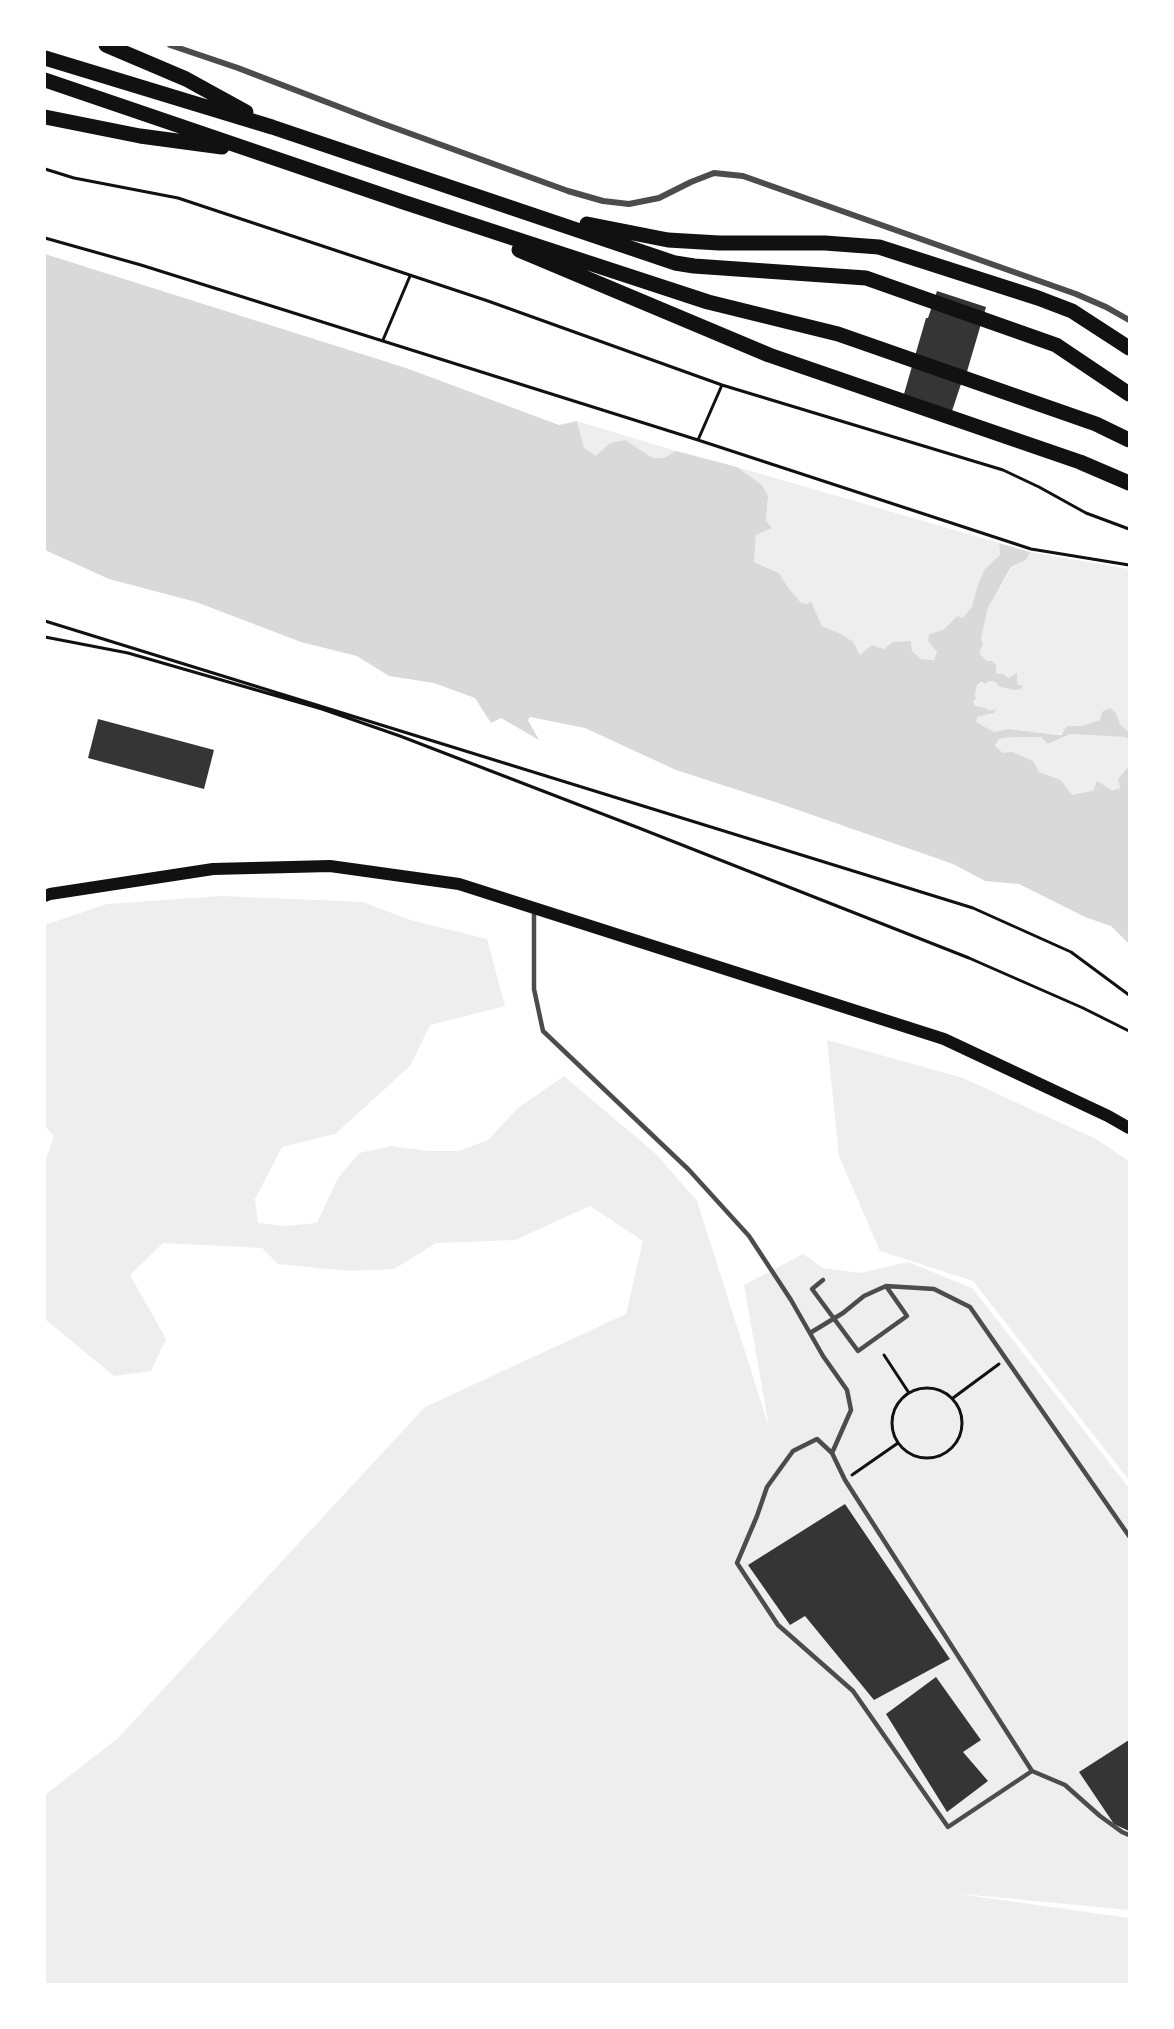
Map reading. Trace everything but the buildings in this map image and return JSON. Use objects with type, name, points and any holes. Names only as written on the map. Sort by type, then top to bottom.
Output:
[{"type":"highway","points":[[106,45],[186,79],[272,127]]},
{"type":"highway","points":[[45,57],[272,127],[675,263],[866,278],[1056,345],[1129,394]]},
{"type":"highway","points":[[45,80],[402,202],[708,302],[838,334],[1096,424],[1129,440]]},
{"type":"highway","points":[[45,117],[140,136],[258,152]]},
{"type":"highway","points":[[402,202],[769,355],[1080,462],[1129,483]]},
{"type":"highway","points":[[534,214],[668,240],[719,243],[825,243],[879,247],[1072,311],[1129,348]]},
{"type":"main road","points":[[45,896],[213,869],[330,866],[459,884],[944,1039],[1129,1128]]},
{"type":"street","points":[[170,45],[238,68],[568,191],[603,201],[629,204],[659,198],[691,182],[714,174],[743,176],[1076,294],[1129,320]]},
{"type":"lane","points":[[534,908],[534,989],[543,1031],[689,1170],[749,1236],[792,1300],[823,1356],[847,1390],[851,1410],[832,1453]]},
{"type":"lane","points":[[823,1280],[813,1289],[858,1351],[907,1316],[886,1286]]},
{"type":"lane","points":[[810,1333],[864,1296],[886,1286],[934,1289],[970,1306],[1129,1536]]},
{"type":"lane","points":[[1032,1772],[948,1827],[853,1691],[778,1624],[737,1563],[767,1487],[793,1451],[818,1439],[832,1453],[845,1480],[1032,1772],[1065,1785],[1100,1816],[1122,1832],[1129,1834]]},
{"type":"path","points":[[45,169],[74,178],[144,189],[178,198],[722,385],[1003,470],[1086,513],[1129,529]]},
{"type":"path","points":[[45,237],[698,440],[1031,549],[1129,565]]},
{"type":"path","points":[[383,341],[410,276]]},
{"type":"path","points":[[698,440],[722,385]]},
{"type":"path","points":[[45,621],[973,908],[1071,952],[1129,995]]},
{"type":"path","points":[[45,637],[128,653],[322,710],[400,736],[628,823],[969,958],[1083,1008],[1129,1031]]},
{"type":"path","points":[[884,1355],[909,1393]]},
{"type":"path","points":[[952,1398],[1006,1358]]},
{"type":"path","points":[[920,1388],[943,1391],[952,1398],[959,1408],[962,1419],[962,1431],[957,1442],[950,1450],[939,1456],[928,1458],[906,1451],[899,1443],[892,1421],[901,1400],[920,1388]]},
{"type":"path","points":[[845,1480],[899,1443]]},
{"type":"shaded area","points":[[45,254],[406,368],[559,425],[577,421],[584,448],[596,456],[610,443],[625,440],[653,458],[664,458],[676,451],[737,467],[762,485],[768,496],[766,521],[772,528],[756,535],[754,562],[779,573],[801,603],[807,604],[811,601],[822,626],[853,642],[860,655],[872,645],[884,649],[893,642],[911,641],[912,651],[921,659],[934,660],[937,652],[928,641],[929,634],[943,630],[957,616],[963,618],[972,606],[985,569],[1000,555],[999,543],[1030,552],[1026,560],[1011,567],[988,608],[981,638],[983,644],[980,650],[980,654],[987,661],[992,661],[996,665],[996,674],[1003,674],[1008,678],[1017,673],[1017,684],[1023,686],[1021,689],[1014,690],[989,681],[977,685],[976,699],[973,701],[975,706],[986,708],[989,711],[996,709],[994,713],[977,717],[976,722],[994,732],[1009,729],[1061,735],[1067,726],[1083,726],[1100,720],[1102,712],[1110,708],[1116,713],[1120,724],[1129,732],[1129,740],[1125,737],[1070,734],[1048,744],[1041,737],[1013,737],[999,739],[995,746],[1003,753],[1012,752],[1033,761],[1039,772],[1061,780],[1072,795],[1093,791],[1097,781],[1112,790],[1120,788],[1118,779],[1129,766],[1129,944],[1111,926],[1085,917],[1019,884],[985,881],[953,864],[676,770],[585,728],[530,717],[528,720],[539,740],[501,718],[491,723],[475,698],[434,683],[389,676],[357,656],[301,642],[196,602],[109,579],[45,550]]},
{"type":"shaded area","points":[[577,421],[676,451],[664,458],[653,458],[625,440],[610,443],[596,457],[584,448]]},
{"type":"shaded area","points":[[737,467],[999,543],[1000,555],[985,569],[972,606],[963,618],[957,616],[928,641],[937,652],[934,660],[921,659],[912,651],[911,642],[884,649],[872,645],[860,656],[839,633],[822,626],[811,601],[807,604],[801,603],[779,573],[754,562],[756,535],[766,521],[768,496],[762,485]]},
{"type":"shaded area","points":[[1030,552],[1129,569],[1129,732],[1120,724],[1116,713],[1083,727],[1077,725],[1057,735],[1009,729],[994,732],[976,722],[976,718],[989,715],[995,709],[989,712],[975,706],[973,701],[976,699],[977,685],[988,681],[1023,685],[1017,684],[1017,674],[1008,678],[996,674],[980,654],[980,650],[983,644],[981,638],[988,608],[1012,567],[1026,560]]},
{"type":"shaded area","points":[[1070,734],[1125,737],[1129,740],[1129,766],[1118,779],[1120,788],[1072,795],[1061,780],[1039,772],[1003,753],[995,746],[999,739],[1013,737],[1041,737],[1049,744]]},
{"type":"shaded area","points":[[222,896],[363,902],[410,920],[487,939],[505,1006],[430,1025],[410,1066],[335,1134],[282,1147],[255,1199],[258,1223],[286,1226],[317,1223],[338,1178],[359,1153],[392,1146],[427,1151],[459,1151],[488,1140],[518,1108],[564,1076],[656,1154],[697,1201],[769,1427],[744,1285],[803,1254],[823,1268],[860,1273],[908,1262],[972,1288],[1129,1488],[1129,1910],[952,1893],[1129,1918],[1129,1984],[45,1984],[45,1795],[118,1738],[425,1407],[626,1314],[643,1241],[590,1206],[515,1240],[436,1243],[394,1269],[350,1271],[278,1264],[262,1248],[163,1243],[130,1275],[166,1339],[151,1371],[114,1376],[45,1319],[45,1161],[54,1136],[45,1126],[45,925],[107,904]]},
{"type":"shaded area","points":[[827,1040],[963,1078],[1096,1139],[1129,1161],[1129,1480],[973,1281],[880,1251],[839,1156]]}]
